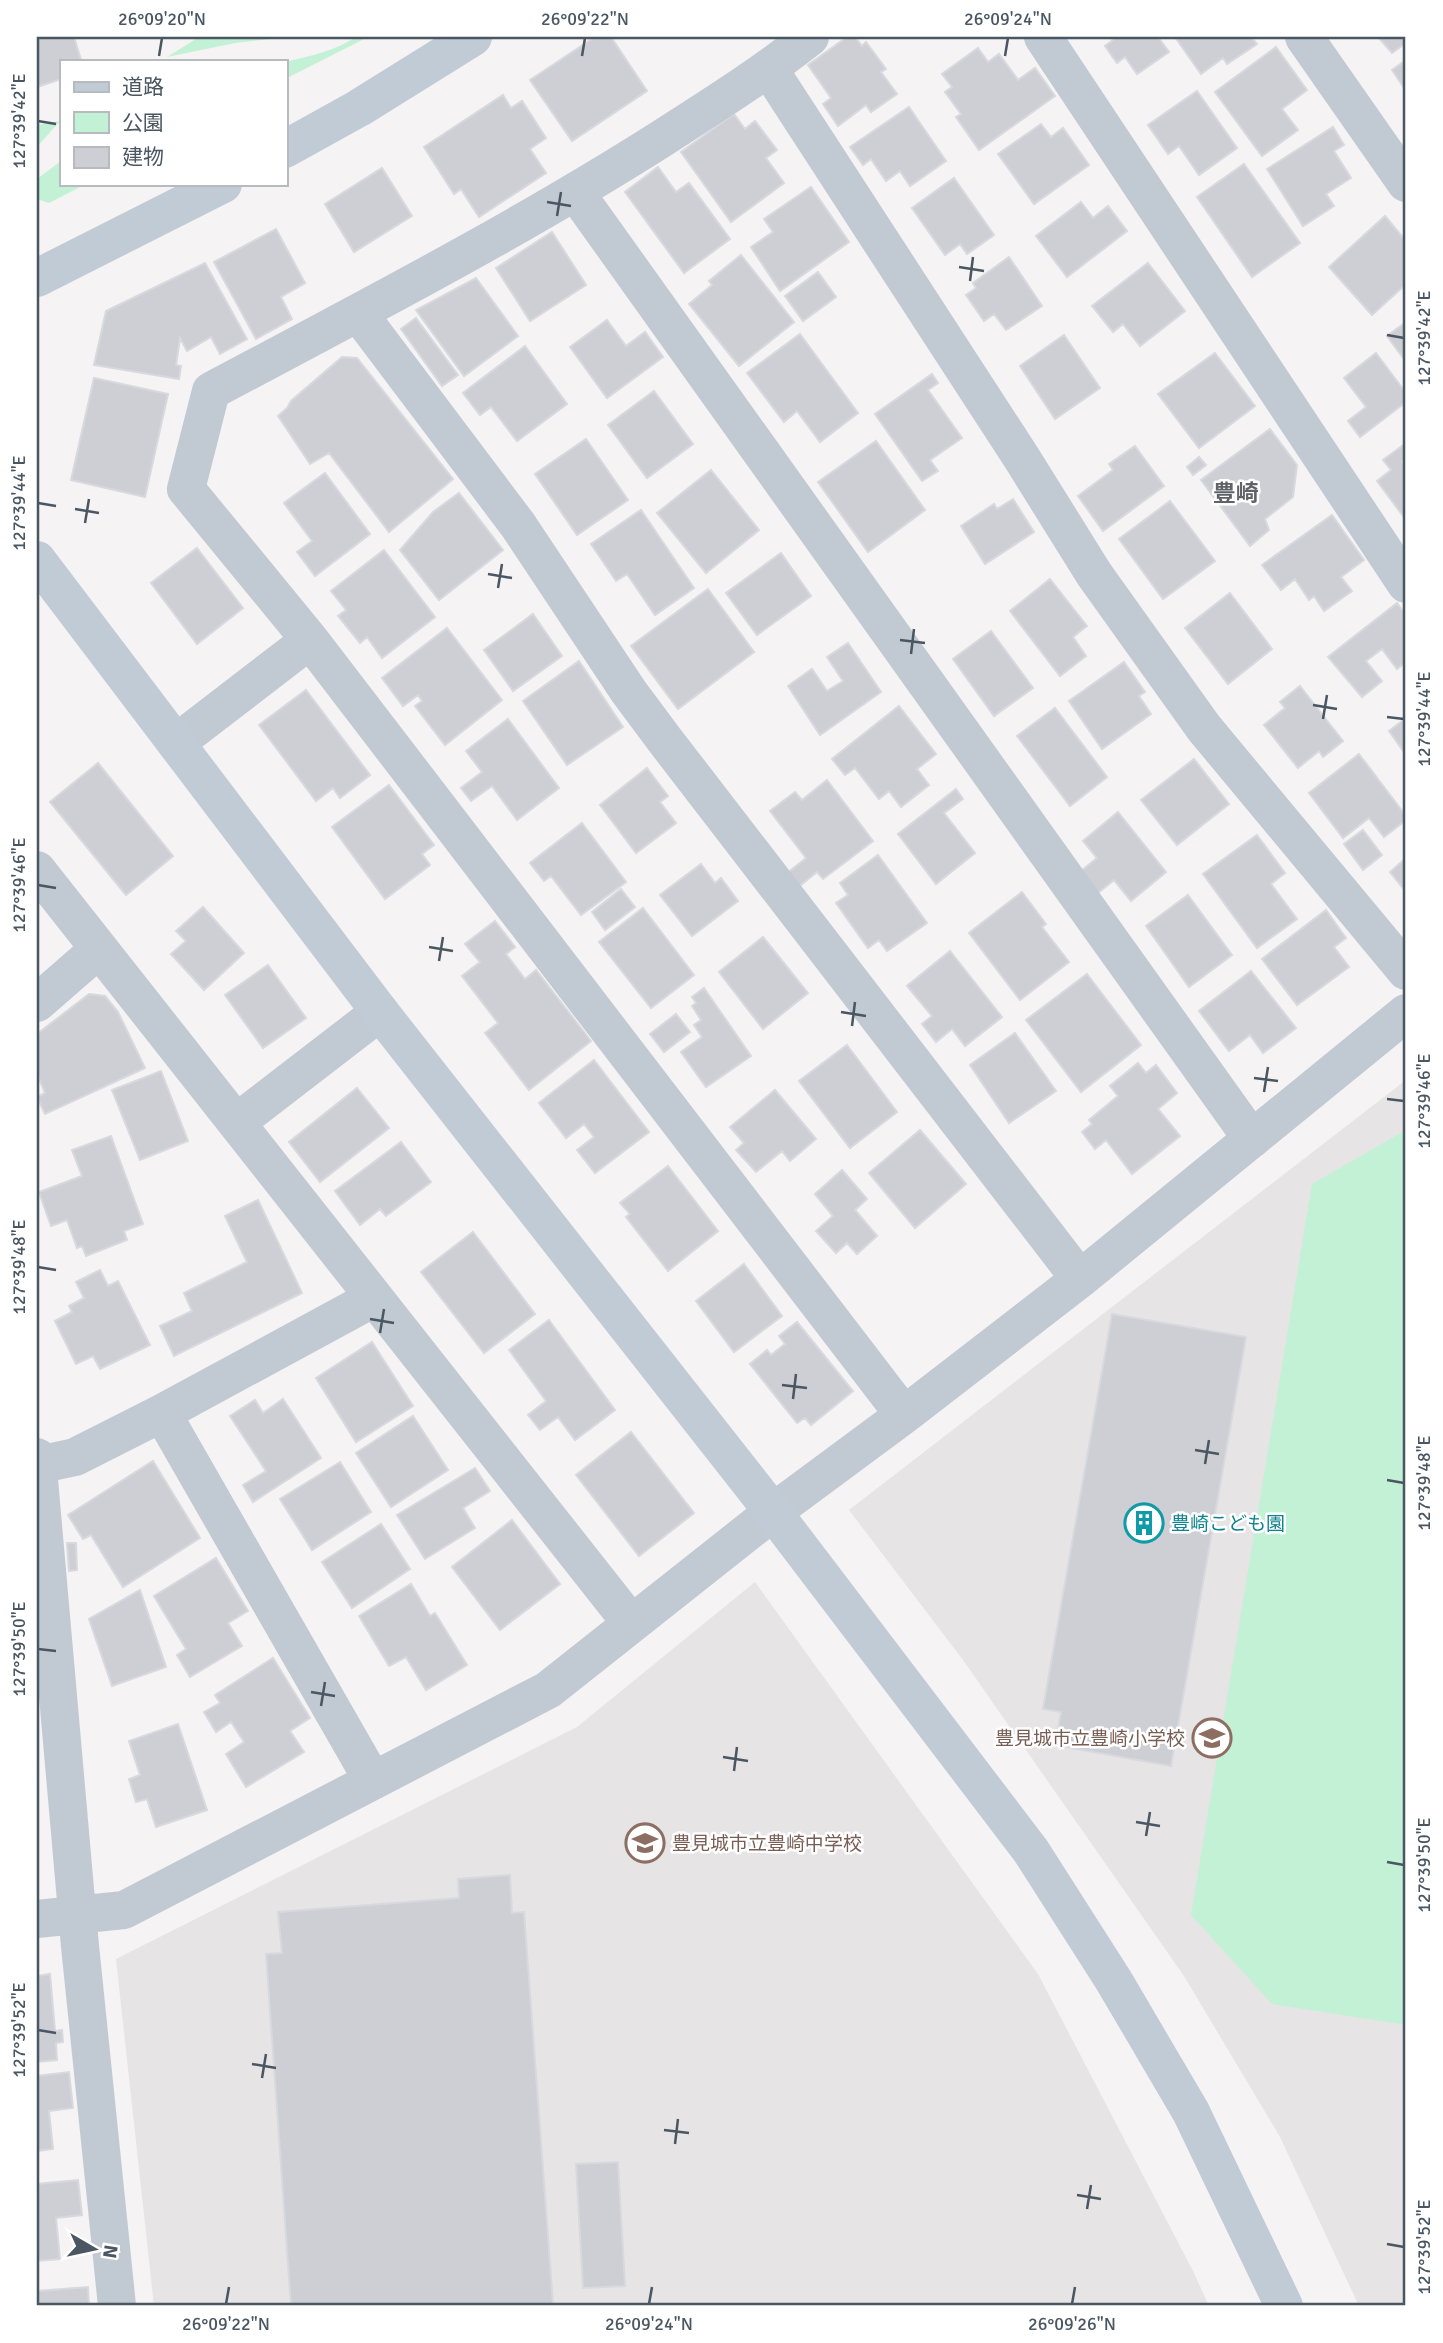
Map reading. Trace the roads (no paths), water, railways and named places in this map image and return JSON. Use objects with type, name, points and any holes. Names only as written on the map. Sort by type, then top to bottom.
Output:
[{"type":"street","points":[[287,148],[359,108],[473,37]]},
{"type":"street","points":[[810,37],[769,69],[576,193],[359,314],[211,391],[186,489],[310,640],[904,1415]]},
{"type":"street","points":[[1043,37],[1405,578]]},
{"type":"street","points":[[1304,37],[1406,183]]},
{"type":"street","points":[[769,69],[1094,574],[1205,728],[1406,971]]},
{"type":"street","points":[[37,278],[219,186]]},
{"type":"street","points":[[576,193],[1252,1139]]},
{"type":"street","points":[[359,314],[518,525],[629,692],[664,739],[1080,1279]]},
{"type":"street","points":[[37,560],[380,1012],[773,1512],[1038,1861],[1114,1981],[1191,2112],[1284,2306]]},
{"type":"street","points":[[176,743],[310,640]]},
{"type":"street","points":[[37,870],[631,1623]]},
{"type":"street","points":[[37,1003],[99,949]]},
{"type":"street","points":[[237,1122],[380,1012]]},
{"type":"street","points":[[37,1919],[124,1910],[548,1690],[773,1512],[1080,1279],[1406,1013]]},
{"type":"street","points":[[38,1465],[75,1457],[374,1298]]},
{"type":"street","points":[[162,1413],[373,1781]]},
{"type":"street","points":[[37,1457],[78,1916],[117,2306]]},
{"type":"place","name":"豊崎こども園","points":[[1144,1523]]},
{"type":"place","name":"豊見城市立豊崎小学校","points":[[1212,1738]]},
{"type":"place","name":"豊見城市立豊崎中学校","points":[[645,1843]]},
{"type":"district","name":"豊崎","points":[[1236,493]]}]
